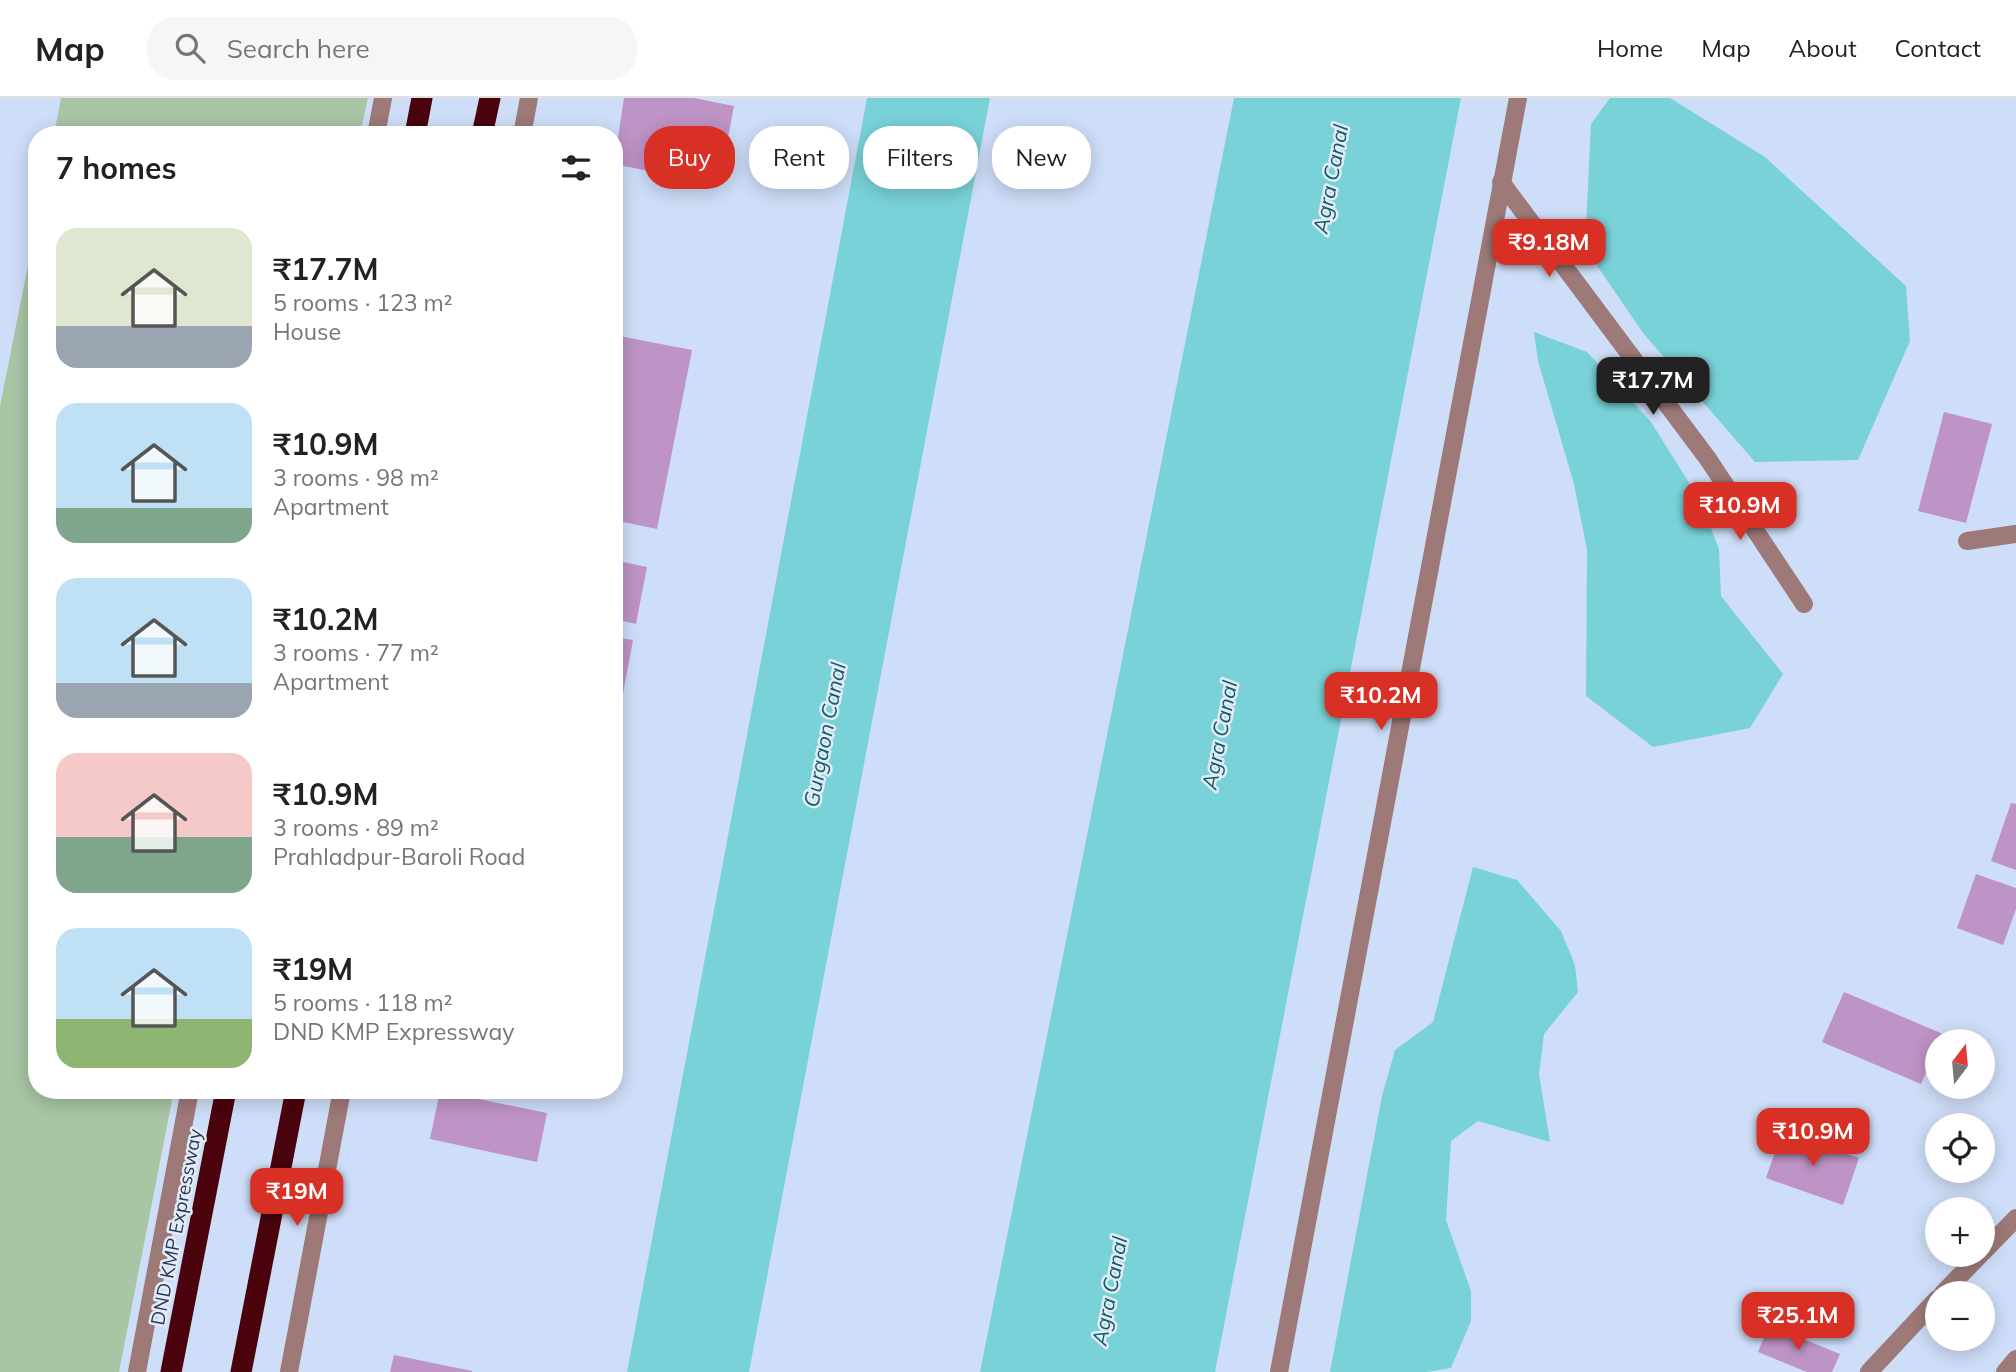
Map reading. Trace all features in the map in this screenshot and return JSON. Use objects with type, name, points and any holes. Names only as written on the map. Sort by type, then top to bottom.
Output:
[{"type":"highway","points":[[417,126],[422,98]]},
{"type":"highway","points":[[484,126],[490,98]]},
{"type":"highway","name":"DND KMP Expressway","points":[[171,1372],[224,1099]]},
{"type":"highway","points":[[242,1372],[294,1099]]},
{"type":"street","points":[[378,126],[383,98]]},
{"type":"street","points":[[524,126],[529,98]]},
{"type":"street","points":[[1279,1372],[1395,766],[1518,98]]},
{"type":"street","points":[[1501,181],[1708,459],[1804,604]]},
{"type":"street","points":[[1967,541],[2016,534]]},
{"type":"street","points":[[137,1372],[188,1099]]},
{"type":"street","points":[[289,1372],[340,1099]]},
{"type":"street","points":[[1995,1240],[2016,1218]]},
{"type":"street","points":[[1955,1281],[1969,1267]]},
{"type":"street","points":[[1868,1372],[1925,1312]]},
{"type":"street","points":[[2005,1372],[2016,1359]]},
{"type":"shaded area","points":[[61,98],[368,98],[362,126],[56,126]]},
{"type":"shaded area","points":[[28,265],[28,1099],[172,1099],[119,1372],[0,1372],[0,406]]},
{"type":"water","name":"Gurgaon Canal","points":[[867,98],[990,98],[978,161],[978,126],[863,126],[863,189],[973,189],[749,1372],[627,1372]]},
{"type":"water","name":"Agra Canal","points":[[1234,98],[1461,98],[1215,1372],[980,1372]]},
{"type":"water","points":[[1610,98],[1670,98],[1765,157],[1906,286],[1910,341],[1858,460],[1755,462],[1643,333],[1585,248],[1591,124]]},
{"type":"water","points":[[1534,332],[1587,352],[1651,422],[1701,502],[1719,549],[1721,596],[1783,674],[1750,728],[1653,747],[1586,696],[1587,550],[1574,484],[1538,361]]},
{"type":"water","points":[[1473,867],[1517,880],[1561,931],[1575,965],[1578,992],[1544,1034],[1539,1074],[1550,1142],[1478,1121],[1451,1141],[1446,1220],[1471,1291],[1471,1321],[1451,1368],[1427,1372],[1330,1372],[1382,1096],[1395,1050],[1433,1022]]},
{"type":"building","points":[[624,98],[694,98],[734,106],[730,126],[644,126],[644,170],[623,166],[623,126],[620,126]]},
{"type":"building","points":[[623,337],[692,350],[657,529],[623,522]]},
{"type":"building","points":[[1944,412],[1992,424],[1966,523],[1918,511]]},
{"type":"building","points":[[623,562],[647,567],[636,624],[623,621]]},
{"type":"building","points":[[623,638],[633,640],[623,694]]},
{"type":"building","points":[[2011,803],[2016,804],[2016,870],[1991,861]]},
{"type":"building","points":[[1976,874],[2016,888],[2016,909],[2003,945],[1957,928]]},
{"type":"building","points":[[1844,992],[1931,1029],[1925,1029],[1925,1075],[1921,1084],[1822,1042]]},
{"type":"building","points":[[438,1099],[479,1099],[547,1113],[537,1162],[430,1139]]},
{"type":"building","points":[[1782,1132],[1859,1158],[1843,1205],[1766,1178]]},
{"type":"building","points":[[1769,1325],[1840,1354],[1832,1372],[1807,1372],[1758,1352]]},
{"type":"building","points":[[394,1355],[472,1371],[472,1372],[390,1372]]}]
